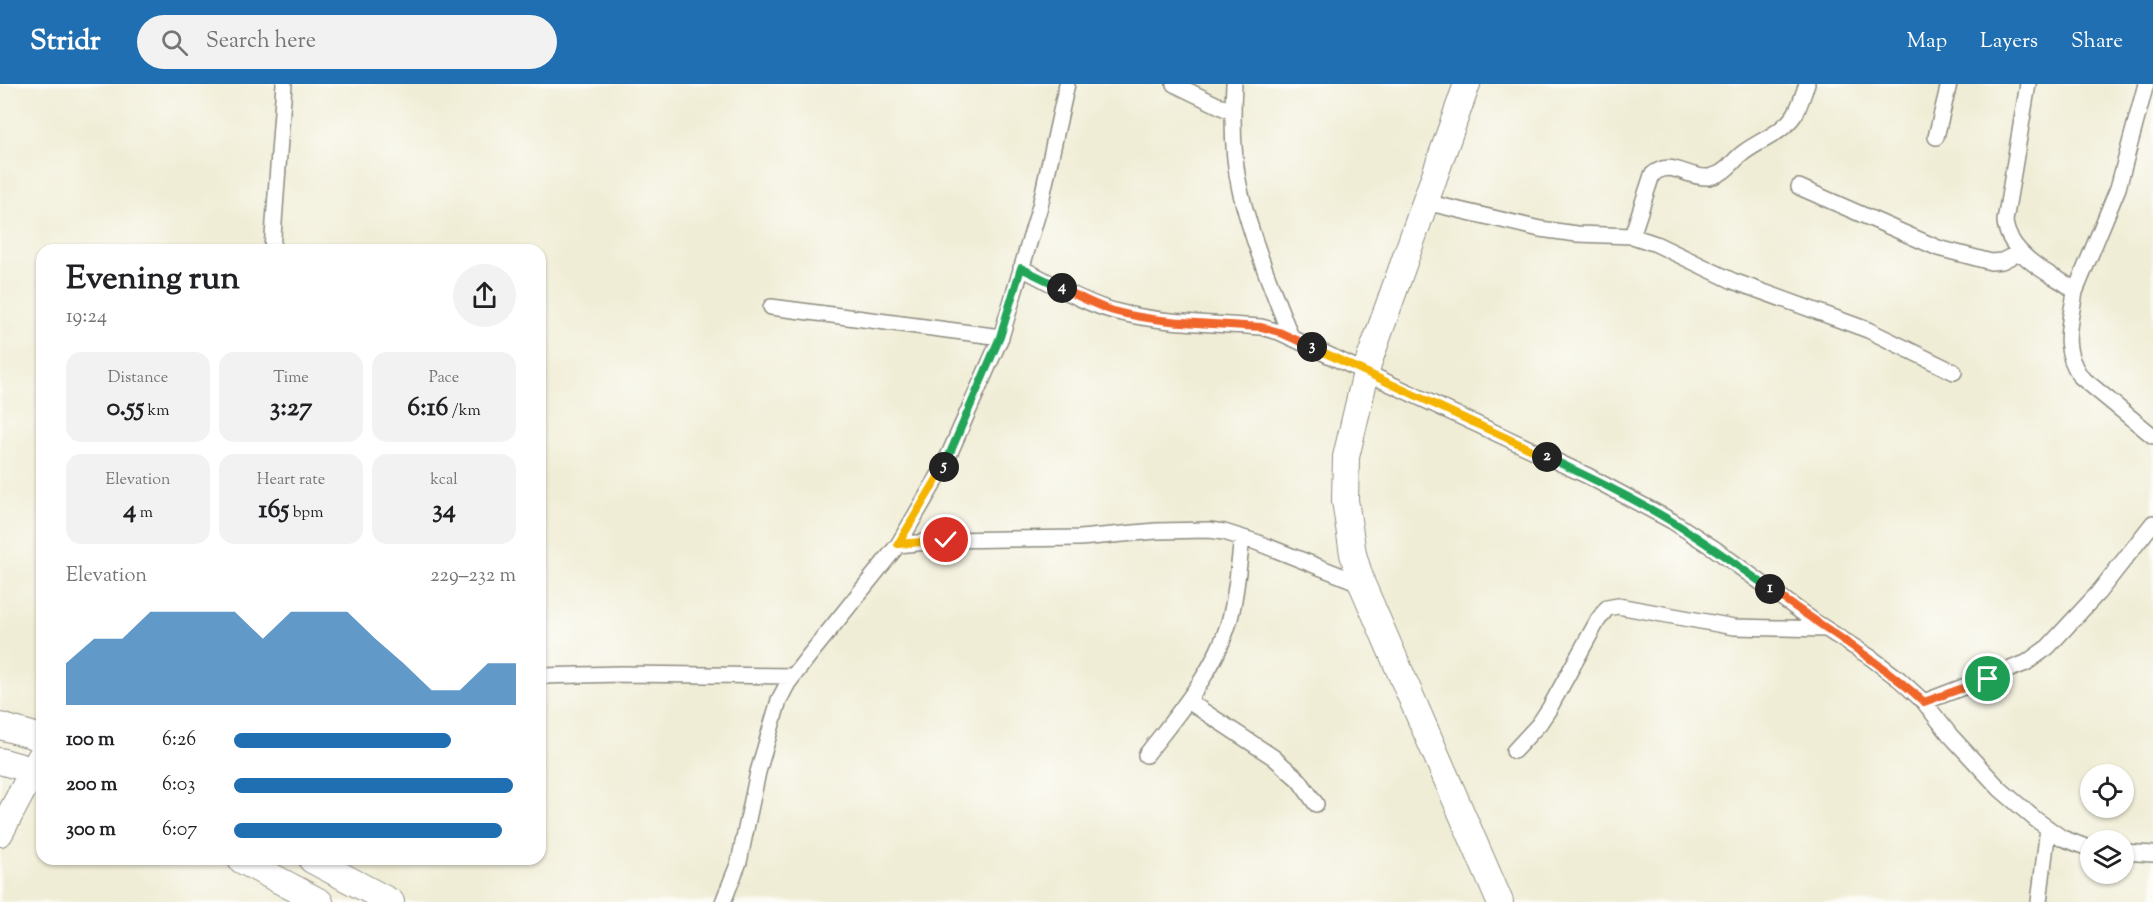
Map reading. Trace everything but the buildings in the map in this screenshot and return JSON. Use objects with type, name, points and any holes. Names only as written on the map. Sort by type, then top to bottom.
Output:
[{"type":"highway","points":[[1467,84],[1366,372],[1346,457],[1345,500],[1353,554],[1362,584],[1500,902]]},
{"type":"highway","points":[[0,726],[36,736]]},
{"type":"highway","points":[[0,761],[36,766]]},
{"type":"highway","points":[[0,833],[36,771]]},
{"type":"highway","points":[[250,865],[320,902]]},
{"type":"highway","points":[[321,865],[391,902]]},
{"type":"street","points":[[272,244],[284,84]]},
{"type":"street","points":[[723,902],[739,862],[749,825],[758,772],[779,700],[793,676],[898,544],[943,468],[1000,337],[1040,206],[1067,84]]},
{"type":"street","points":[[1174,84],[1232,112]]},
{"type":"street","points":[[1234,84],[1232,112],[1234,151],[1240,189],[1262,262],[1291,337]]},
{"type":"street","points":[[1632,236],[1652,175],[1659,168],[1668,167],[1700,177],[1710,177],[1721,173],[1759,141],[1776,134],[1786,124],[1795,114],[1807,84]]},
{"type":"street","points":[[1936,137],[1949,84]]},
{"type":"street","points":[[2028,84],[2005,221],[2006,233],[2020,252],[2052,276],[2068,283],[2075,292]]},
{"type":"street","points":[[2146,84],[2118,188],[2075,292],[2067,342],[2073,366],[2081,377],[2153,436]]},
{"type":"street","points":[[1799,188],[1938,248],[1991,262],[2002,261],[2020,252]]},
{"type":"street","points":[[1425,202],[1549,230],[1576,234],[1632,236],[1656,244],[1742,284],[1868,330],[1954,372]]},
{"type":"street","points":[[1021,268],[1116,312],[1144,318],[1261,327],[1291,337],[1628,496],[1715,549],[1826,629],[1885,668],[1924,702],[1950,735],[2000,789],[2062,838],[2080,845]]},
{"type":"street","points":[[771,307],[1000,337]]},
{"type":"street","points":[[1924,702],[2026,663],[2048,647],[2098,594],[2153,523]]},
{"type":"street","points":[[898,544],[946,540],[1080,538],[1191,530],[1224,532],[1362,584]]},
{"type":"street","points":[[1146,755],[1188,701],[1213,661],[1226,632],[1232,610],[1242,538]]},
{"type":"street","points":[[1514,751],[1549,710],[1598,620],[1607,608],[1618,606],[1734,627],[1826,629]]},
{"type":"street","points":[[546,676],[621,674],[793,676]]},
{"type":"street","points":[[1188,701],[1273,757],[1299,780],[1316,804]]},
{"type":"street","points":[[2039,902],[2048,828]]},
{"type":"street","points":[[2134,853],[2153,854]]},
{"type":"route","points":[[946,540],[898,544],[943,468],[1000,337],[1021,268],[1116,312],[1144,318],[1261,327],[1279,332],[1588,476],[1672,521],[1715,549],[1815,622],[1870,657],[1924,702],[1988,679]]}]
